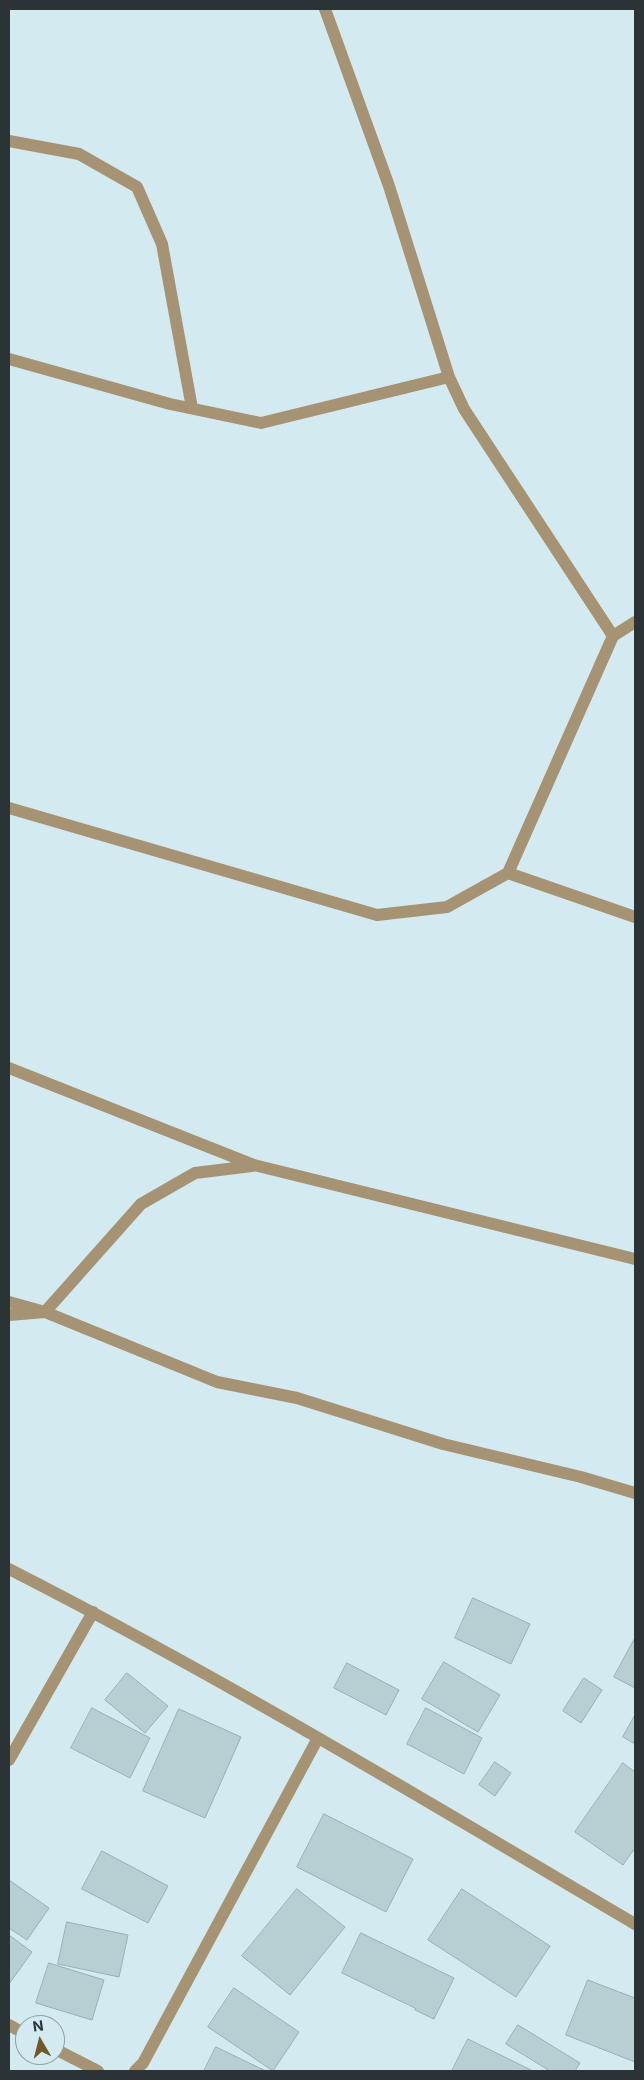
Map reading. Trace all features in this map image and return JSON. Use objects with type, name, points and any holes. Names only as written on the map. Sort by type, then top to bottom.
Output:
[{"type":"street","points":[[325,9],[389,186],[449,377],[464,410],[613,636]]},
{"type":"street","points":[[9,141],[80,154],[137,187],[162,244],[192,408]]},
{"type":"street","points":[[9,359],[192,408],[261,423],[449,377]]},
{"type":"street","points":[[9,808],[377,915],[447,907],[508,873],[613,636],[635,622]]},
{"type":"street","points":[[508,873],[635,917]]},
{"type":"street","points":[[9,1068],[254,1166],[635,1259]]},
{"type":"street","points":[[9,1315],[45,1312],[141,1204],[195,1173],[254,1166]]},
{"type":"street","points":[[9,1302],[45,1312],[217,1382],[297,1398],[443,1444],[581,1477],[635,1493]]},
{"type":"street","points":[[9,1570],[93,1612],[318,1738],[635,1924]]},
{"type":"street","points":[[9,1760],[93,1612]]},
{"type":"street","points":[[135,2071],[143,2063],[318,1738]]},
{"type":"street","points":[[65,2054],[98,2071]]},
{"type":"building","points":[[473,1598],[530,1624],[511,1664],[455,1638]]},
{"type":"building","points":[[635,1638],[635,1688],[614,1677]]},
{"type":"building","points":[[444,1662],[500,1695],[478,1732],[422,1699]]},
{"type":"building","points":[[347,1663],[399,1690],[386,1715],[334,1688]]},
{"type":"building","points":[[127,1673],[168,1706],[145,1733],[105,1700]]},
{"type":"building","points":[[584,1678],[602,1690],[581,1723],[563,1711]]},
{"type":"building","points":[[92,1708],[150,1738],[130,1778],[71,1748]]},
{"type":"building","points":[[426,1708],[482,1738],[464,1774],[407,1744]]},
{"type":"building","points":[[179,1709],[241,1737],[205,1818],[143,1791]]},
{"type":"building","points":[[635,1715],[635,1744],[623,1737]]},
{"type":"building","points":[[495,1762],[511,1773],[495,1796],[479,1785]]},
{"type":"building","points":[[623,1763],[635,1772],[635,1848],[623,1865],[575,1832]]},
{"type":"building","points":[[324,1814],[413,1859],[386,1912],[297,1867]]},
{"type":"building","points":[[102,1851],[168,1886],[148,1923],[82,1889]]},
{"type":"building","points":[[9,1880],[49,1908],[27,1940],[9,1928]]},
{"type":"building","points":[[297,1889],[345,1927],[290,1995],[242,1956]]},
{"type":"building","points":[[462,1889],[550,1946],[516,1997],[428,1940]]},
{"type":"building","points":[[67,1922],[128,1935],[119,1977],[58,1964]]},
{"type":"building","points":[[361,1933],[454,1978],[434,2019],[342,1973]]},
{"type":"building","points":[[9,1935],[32,1952],[9,1984]]},
{"type":"building","points":[[49,1963],[104,1980],[92,2020],[36,2003]]},
{"type":"building","points":[[588,1980],[635,1998],[635,2062],[566,2035]]},
{"type":"building","points":[[234,1988],[299,2032],[273,2071],[208,2027]]},
{"type":"building","points":[[518,2025],[580,2063],[575,2071],[550,2071],[506,2044]]},
{"type":"building","points":[[468,2039],[533,2071],[452,2071]]},
{"type":"building","points":[[216,2047],[266,2071],[204,2071]]}]
